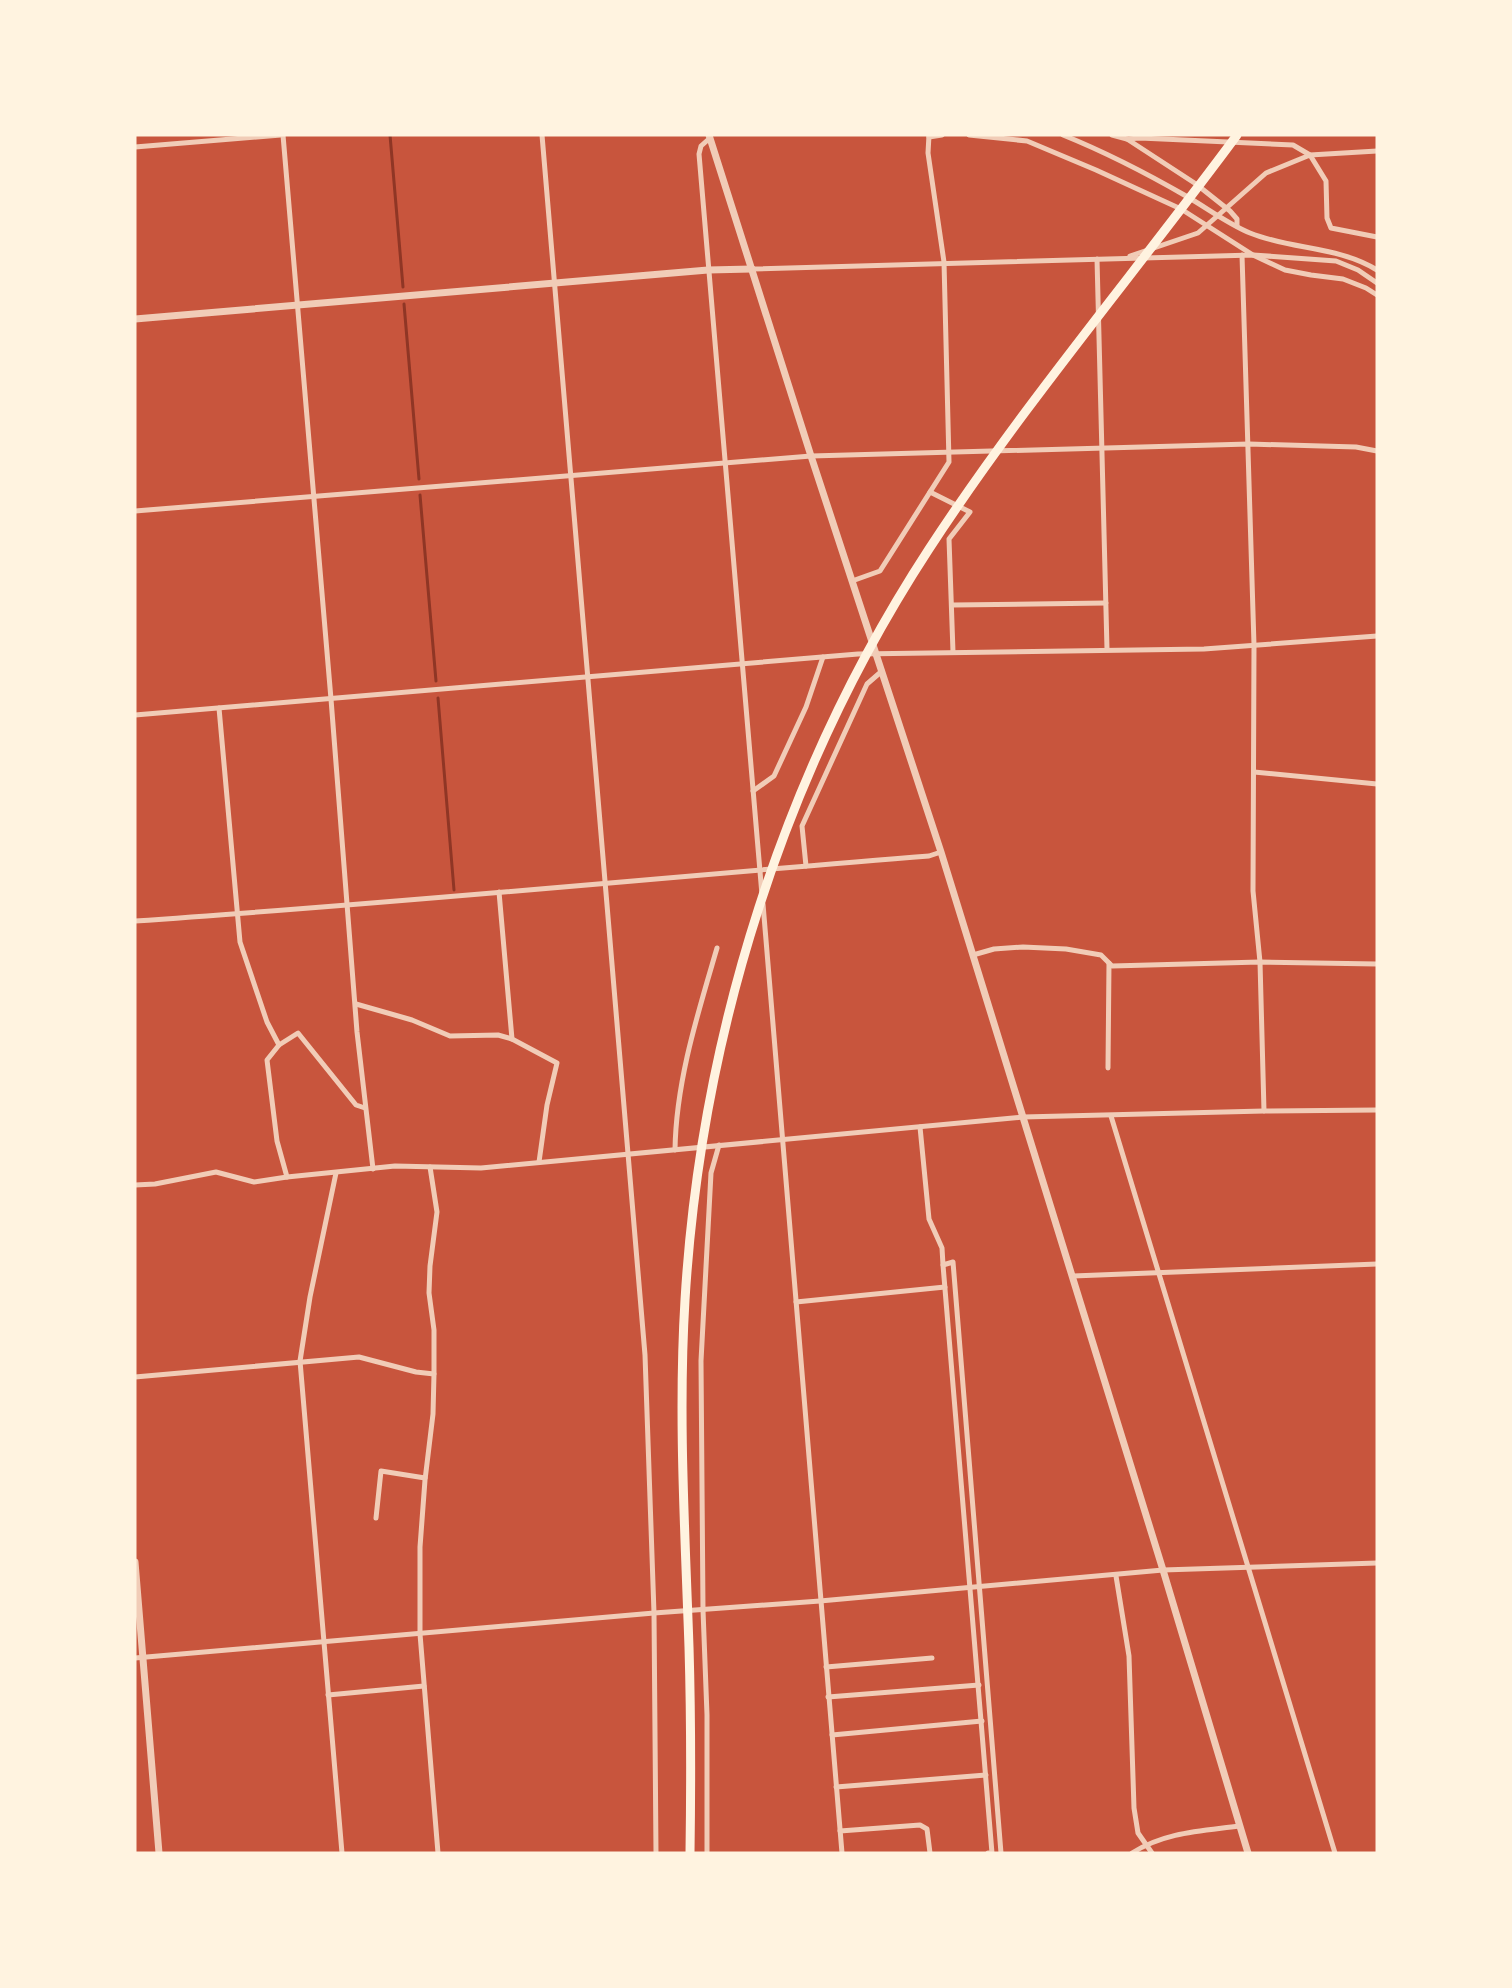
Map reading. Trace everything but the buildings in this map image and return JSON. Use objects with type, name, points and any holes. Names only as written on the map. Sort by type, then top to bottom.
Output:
[{"type":"highway","points":[[690,1853],[690,1688],[682,1392],[685,1300],[693,1209],[706,1116],[724,1033],[747,947],[770,875],[835,717],[878,636],[927,553],[1007,438],[1237,135]]},
{"type":"street","points":[[135,147],[282,135],[365,1108],[373,1169]]},
{"type":"street","points":[[542,135],[645,1355],[654,1613],[656,1853]]},
{"type":"street","points":[[852,581],[880,571],[949,462],[944,262],[928,153],[929,136],[942,135]]},
{"type":"street","points":[[969,135],[1027,141],[1181,209],[1253,255],[1285,270],[1343,279],[1377,295]]},
{"type":"street","points":[[1063,135],[1144,172],[1247,232],[1268,240],[1338,253],[1360,260],[1377,270]]},
{"type":"street","points":[[1112,135],[1127,139],[1204,190],[1230,211],[1237,219],[1237,226]]},
{"type":"street","points":[[1127,139],[1140,136],[1293,145],[1310,155],[1326,182],[1326,218],[1331,228],[1375,236],[1377,244]]},
{"type":"street","points":[[709,137],[941,852],[1073,1276],[1248,1853]]},
{"type":"street","points":[[709,137],[701,146],[699,154],[842,1853]]},
{"type":"street","points":[[1123,258],[1198,233],[1266,173],[1310,155],[1377,151]]},
{"type":"street","points":[[1336,261],[1338,253]]},
{"type":"street","points":[[1242,255],[1254,645],[1253,891],[1260,962],[1264,1111]]},
{"type":"street","points":[[135,319],[708,270],[944,262],[1253,255],[1336,261],[1358,270],[1377,283]]},
{"type":"street","points":[[1097,258],[1107,650]]},
{"type":"street","points":[[135,512],[313,495],[811,456],[1249,444],[1356,447],[1377,451]]},
{"type":"street","points":[[930,492],[970,512],[949,539],[953,652]]},
{"type":"street","points":[[953,605],[1106,603]]},
{"type":"street","points":[[135,715],[876,653],[1204,649],[1377,636]]},
{"type":"street","points":[[753,791],[774,776],[806,707],[823,657]]},
{"type":"street","points":[[806,866],[802,826],[867,684],[882,671]]},
{"type":"street","points":[[219,708],[240,942],[267,1022],[279,1045]]},
{"type":"street","points":[[1254,772],[1377,784]]},
{"type":"street","points":[[135,921],[348,907],[604,882],[929,856],[941,852]]},
{"type":"street","points":[[499,892],[512,1039]]},
{"type":"street","points":[[973,955],[994,949],[1023,947],[1101,955],[1112,966],[1260,962],[1377,964]]},
{"type":"street","points":[[675,1150],[675,1120],[694,1027],[717,948]]},
{"type":"street","points":[[1108,1068],[1109,963]]},
{"type":"street","points":[[356,1004],[412,1020],[450,1036],[498,1035],[512,1039],[557,1063],[547,1105],[539,1162]]},
{"type":"street","points":[[287,1177],[277,1141],[267,1060],[279,1045],[298,1033],[356,1105],[365,1108]]},
{"type":"street","points":[[135,1185],[155,1184],[216,1172],[254,1182],[395,1166],[481,1168],[1023,1117],[1377,1110]]},
{"type":"street","points":[[1111,1116],[1335,1853]]},
{"type":"street","points":[[920,1127],[928,1213],[942,1248],[982,1721],[992,1853],[988,1853]]},
{"type":"street","points":[[707,1853],[701,1361],[711,1173],[719,1145]]},
{"type":"street","points":[[430,1167],[437,1212],[429,1293],[434,1330],[434,1374],[433,1414],[420,1547],[420,1634],[438,1853]]},
{"type":"street","points":[[336,1173],[312,1286],[300,1361],[342,1853]]},
{"type":"street","points":[[943,1265],[953,1262],[1001,1853]]},
{"type":"street","points":[[1073,1276],[1377,1264]]},
{"type":"street","points":[[796,1302],[945,1287]]},
{"type":"street","points":[[135,1377],[359,1357],[416,1372],[434,1374]]},
{"type":"street","points":[[376,1518],[381,1471],[425,1478]]},
{"type":"street","points":[[135,1562],[139,1658],[159,1853]]},
{"type":"street","points":[[139,1658],[1116,1576],[1163,1570],[1377,1563]]},
{"type":"street","points":[[1116,1576],[1129,1656],[1134,1808],[1138,1833],[1152,1853]]},
{"type":"street","points":[[826,1667],[932,1658]]},
{"type":"street","points":[[828,1697],[979,1684]]},
{"type":"street","points":[[328,1695],[424,1686]]},
{"type":"street","points":[[832,1735],[982,1721]]},
{"type":"street","points":[[836,1786],[986,1775]]},
{"type":"street","points":[[840,1830],[920,1825],[927,1829],[930,1853]]},
{"type":"street","points":[[1132,1853],[1145,1845],[1177,1833],[1239,1826]]},
{"type":"waterway","points":[[390,135],[403,287]]},
{"type":"waterway","points":[[404,304],[419,479]]},
{"type":"waterway","points":[[420,495],[436,681]]},
{"type":"waterway","points":[[438,698],[454,890]]}]
